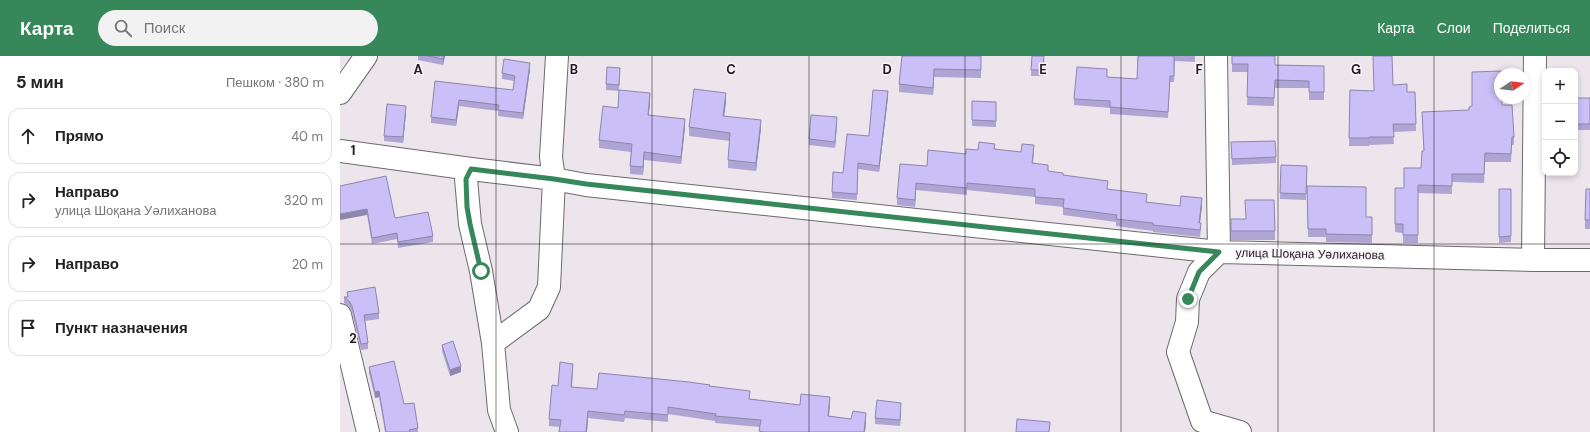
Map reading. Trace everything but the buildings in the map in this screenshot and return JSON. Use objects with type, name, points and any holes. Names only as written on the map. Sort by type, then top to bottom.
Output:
[{"type":"street","points":[[340,93],[366,56]]},
{"type":"street","points":[[493,343],[539,309],[549,287],[554,179],[551,157],[557,56]]},
{"type":"street","points":[[1216,56],[1219,252],[1199,272],[1188,299],[1187,322],[1178,352],[1202,421],[1240,432]]},
{"type":"street","points":[[1533,260],[1535,56]]},
{"type":"street","name":"улица Шоқана Уәлиханова","points":[[340,151],[594,185],[1219,252],[1533,260],[1590,260]]},
{"type":"street","points":[[471,169],[466,179],[470,224],[481,271],[493,343],[499,410],[507,432]]},
{"type":"street","points":[[340,315],[344,354],[368,432]]},
{"type":"route","points":[[481,271],[467,207],[466,179],[471,169],[586,184],[1219,252],[1199,272],[1188,299]]}]
